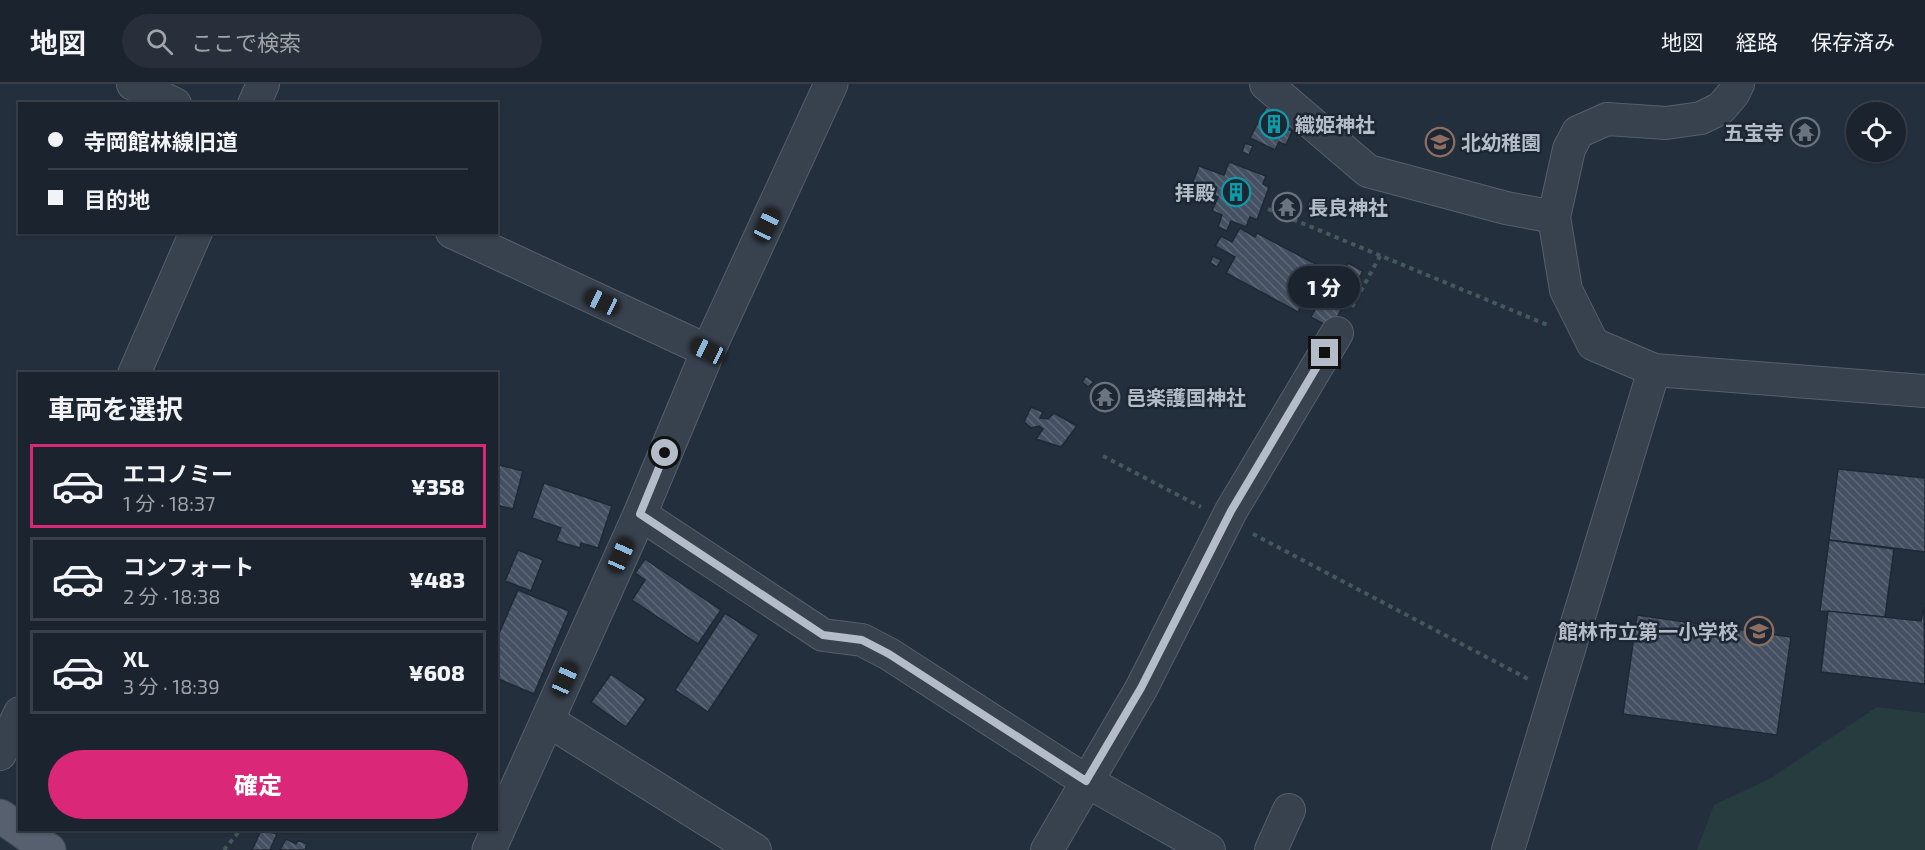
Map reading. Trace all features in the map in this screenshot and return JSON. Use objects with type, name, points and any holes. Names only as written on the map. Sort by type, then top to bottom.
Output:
[{"type":"main road","points":[[0,816],[18,828]]},
{"type":"main road","points":[[22,831],[49,850]]},
{"type":"street","points":[[133,84],[171,102]]},
{"type":"street","points":[[255,102],[263,84]]},
{"type":"street","points":[[498,830],[640,514],[708,351],[831,84]]},
{"type":"street","points":[[1266,84],[1368,171],[1506,208],[1554,217]]},
{"type":"street","points":[[1738,84],[1721,108],[1701,118],[1666,123],[1607,119],[1578,132],[1569,149],[1554,217],[1566,290],[1593,344],[1654,370],[1925,391]]},
{"type":"street","points":[[135,372],[195,234]]},
{"type":"street","points":[[456,234],[708,351]]},
{"type":"street","points":[[1047,850],[1141,688],[1226,520],[1337,333]]},
{"type":"street","points":[[1508,850],[1654,370]]},
{"type":"street","points":[[640,514],[823,635],[862,640],[889,654],[1086,781],[1209,850]]},
{"type":"street","points":[[0,754],[18,717]]},
{"type":"street","points":[[547,720],[754,850]]},
{"type":"street","points":[[1271,850],[1289,810]]},
{"type":"street","points":[[489,850],[497,831]]},
{"type":"path","points":[[1268,209],[1551,326]]},
{"type":"path","points":[[1337,333],[1380,255]]},
{"type":"path","points":[[1103,456],[1556,694]]},
{"type":"path","points":[[224,850],[239,831]]},
{"type":"green space","points":[[1877,707],[1925,713],[1925,850],[1697,850],[1714,805],[1771,778]]},
{"type":"building","name":"織姫神社","points":[[1266,107],[1292,119],[1287,129],[1292,131],[1286,145],[1279,142],[1275,150],[1250,138]]},
{"type":"building","points":[[1245,143],[1253,146],[1249,155],[1242,152]]},
{"type":"building","name":"拝殿","points":[[1229,162],[1266,176],[1263,184],[1269,187],[1257,220],[1250,217],[1246,227],[1231,221],[1227,231],[1218,227],[1222,215],[1212,211],[1218,197],[1191,187],[1199,166],[1224,175]]},
{"type":"building","points":[[1310,199],[1319,203],[1315,213],[1306,210]]},
{"type":"building","points":[[1240,228],[1255,237],[1257,233],[1323,268],[1298,312],[1226,273],[1235,257],[1215,246],[1221,236],[1232,242]]},
{"type":"building","points":[[1213,256],[1221,260],[1217,267],[1210,263]]},
{"type":"building","points":[[1348,263],[1363,271],[1331,328],[1311,317],[1336,271],[1341,275]]},
{"type":"building","points":[[1086,376],[1094,382],[1088,387],[1082,382]]},
{"type":"building","points":[[1031,407],[1043,412],[1040,418],[1048,419],[1054,413],[1077,426],[1061,447],[1036,439],[1043,429],[1039,426],[1031,428],[1024,422]]},
{"type":"building","points":[[498,465],[523,471],[513,509],[498,505]]},
{"type":"building","points":[[1838,469],[1925,478],[1925,552],[1829,540]]},
{"type":"building","points":[[544,483],[612,506],[598,548],[581,543],[580,548],[556,541],[561,528],[532,518]]},
{"type":"building","points":[[1829,540],[1894,549],[1885,617],[1820,611]]},
{"type":"building","points":[[518,550],[543,560],[531,591],[505,581]]},
{"type":"building","points":[[645,559],[721,610],[698,644],[632,600],[645,580],[635,573]]},
{"type":"building","points":[[518,590],[569,611],[534,694],[498,679],[498,635]]},
{"type":"building","points":[[1924,607],[1925,684],[1821,672],[1828,611],[1921,621]]},
{"type":"building","points":[[725,613],[759,635],[708,712],[675,690]]},
{"type":"building","points":[[1637,615],[1791,637],[1777,735],[1623,714]]},
{"type":"building","points":[[611,674],[646,699],[626,727],[591,702]]},
{"type":"building","points":[[261,831],[277,834],[270,850],[252,850]]},
{"type":"building","points":[[286,839],[296,844],[298,840],[307,844],[305,850],[280,850]]},
{"type":"place","name":"織姫神社","points":[[1274,124]]},
{"type":"place","name":"五宝寺","points":[[1805,132]]},
{"type":"place","name":"北幼稚園","points":[[1440,142]]},
{"type":"place","name":"拝殿","points":[[1236,192]]},
{"type":"place","name":"長良神社","points":[[1287,207]]},
{"type":"place","name":"邑楽護国神社","points":[[1105,397]]},
{"type":"place","name":"館林市立第一小学校","points":[[1759,631]]},
{"type":"route","points":[[665,453],[640,514],[823,635],[862,640],[889,654],[1086,781],[1141,688],[1231,511],[1325,353]]}]
